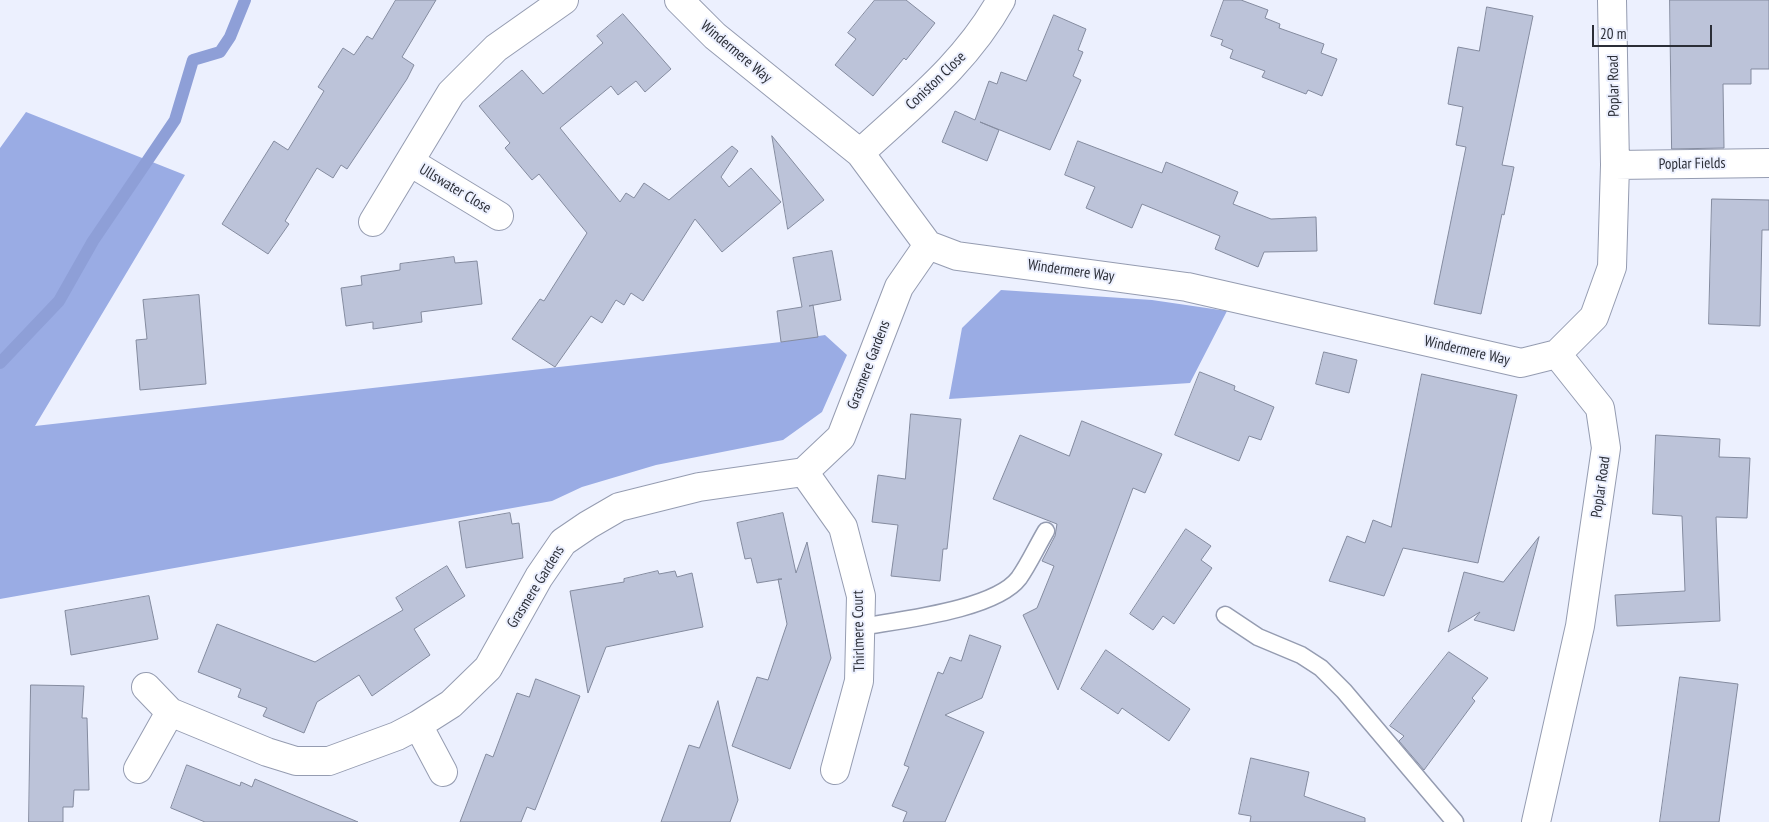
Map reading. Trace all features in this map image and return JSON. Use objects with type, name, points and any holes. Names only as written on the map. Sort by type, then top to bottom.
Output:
[{"type":"street","name":"Ullswater Close","points":[[373,222],[451,93],[496,48],[564,0]]},
{"type":"street","name":"Windermere Way","points":[[679,0],[715,36],[860,153],[928,245],[957,256],[1187,287],[1521,363],[1557,354]]},
{"type":"street","name":"Coniston Close","points":[[860,153],[960,60],[986,27],[1001,0]]},
{"type":"street","name":"Poplar Road","points":[[1536,822],[1580,626],[1606,448],[1600,408],[1557,354],[1594,317],[1612,267],[1615,166],[1612,0]]},
{"type":"street","name":"Ullswater Close","points":[[410,162],[499,216]]},
{"type":"street","name":"Poplar Fields","points":[[1615,166],[1769,162]]},
{"type":"street","name":"Grasmere Gardens","points":[[146,687],[170,712],[267,752],[296,761],[330,761],[397,736],[418,725],[451,704],[488,668],[539,577],[563,542],[588,525],[620,507],[700,487],[804,472],[841,437],[899,287],[928,245]]},
{"type":"street","name":"Thirlmere Court","points":[[804,472],[843,527],[861,596],[859,681],[835,770]]},
{"type":"street","points":[[138,768],[170,712]]},
{"type":"street","points":[[418,725],[443,772]]},
{"type":"lane","points":[[861,627],[954,611],[999,592],[1018,579],[1046,531]]},
{"type":"lane","points":[[1224,614],[1258,637],[1301,655],[1321,668],[1344,691],[1455,822]]},
{"type":"shaded area","points":[[26,112],[185,175],[35,426],[781,342],[825,335],[847,355],[822,412],[783,440],[656,465],[582,487],[552,501],[0,599],[0,148]]},
{"type":"shaded area","points":[[1001,290],[1152,300],[1227,311],[1190,383],[949,399],[962,328]]},
{"type":"building","points":[[396,0],[436,0],[402,57],[414,65],[407,79],[347,169],[341,165],[333,178],[317,168],[285,221],[289,224],[268,254],[222,224],[274,141],[288,150],[324,91],[318,87],[343,48],[354,55],[367,36],[372,39]]},
{"type":"building","points":[[875,0],[906,0],[935,23],[906,60],[904,58],[873,96],[835,65],[856,39],[848,33]]},
{"type":"building","points":[[1224,0],[1241,0],[1268,10],[1265,18],[1280,24],[1279,28],[1324,44],[1321,53],[1337,59],[1322,96],[1308,90],[1306,94],[1262,77],[1265,71],[1230,58],[1233,50],[1221,45],[1223,40],[1211,36]]},
{"type":"building","points":[[1670,0],[1769,0],[1769,69],[1751,69],[1751,84],[1723,84],[1724,148],[1672,149]]},
{"type":"building","points":[[1487,7],[1533,16],[1502,165],[1514,167],[1481,314],[1434,304],[1466,147],[1456,145],[1463,107],[1448,104],[1458,47],[1479,51]]},
{"type":"building","points":[[623,14],[671,69],[645,92],[636,81],[618,95],[611,86],[560,128],[620,202],[626,193],[634,198],[644,183],[669,200],[732,146],[738,151],[721,177],[729,187],[751,168],[781,202],[722,252],[695,219],[643,301],[631,293],[624,305],[616,300],[602,323],[591,316],[555,367],[512,339],[540,299],[544,301],[587,233],[539,174],[532,180],[505,148],[510,143],[479,106],[522,70],[543,94],[603,43],[597,36]]},
{"type":"building","points":[[1054,15],[1086,29],[1078,50],[1083,52],[1073,76],[1081,80],[1050,150],[980,122],[999,130],[987,161],[942,142],[955,111],[975,120],[989,81],[997,84],[1001,72],[1026,81]]},
{"type":"building","points":[[772,136],[824,200],[788,229]]},
{"type":"building","points":[[1078,141],[1162,173],[1166,162],[1238,192],[1233,204],[1271,219],[1316,217],[1317,251],[1264,252],[1258,267],[1215,249],[1220,236],[1142,204],[1132,228],[1086,208],[1095,187],[1065,175]]},
{"type":"building","points":[[1712,199],[1769,200],[1769,230],[1762,230],[1760,326],[1709,324]]},
{"type":"building","points":[[832,251],[841,300],[813,305],[818,337],[781,342],[777,311],[802,307],[793,258]]},
{"type":"building","points":[[454,257],[455,263],[477,261],[482,304],[421,312],[422,322],[373,329],[373,322],[346,326],[341,288],[362,285],[361,276],[400,270],[400,264]]},
{"type":"building","points":[[199,295],[206,384],[140,390],[136,340],[147,339],[143,300]]},
{"type":"building","points":[[1324,352],[1357,360],[1349,393],[1316,384]]},
{"type":"building","points":[[1200,372],[1235,386],[1234,390],[1274,407],[1261,440],[1249,436],[1239,461],[1175,435]]},
{"type":"building","points":[[1422,374],[1517,395],[1478,563],[1403,548],[1384,596],[1329,581],[1347,536],[1365,543],[1373,520],[1391,527]]},
{"type":"building","points":[[911,414],[961,419],[947,549],[943,549],[940,581],[891,576],[898,525],[872,522],[878,475],[905,479]]},
{"type":"building","points":[[1082,421],[1162,454],[1145,493],[1133,488],[1058,690],[1023,615],[1037,608],[1054,566],[1042,561],[1055,536],[1057,524],[993,499],[1020,435],[1069,456]]},
{"type":"building","points":[[1656,435],[1720,439],[1719,457],[1750,458],[1747,518],[1716,517],[1720,621],[1617,626],[1615,595],[1685,591],[1682,516],[1653,514]]},
{"type":"building","points":[[510,513],[512,524],[519,523],[523,558],[466,568],[459,522]]},
{"type":"building","points":[[783,513],[796,573],[807,542],[831,658],[790,769],[732,746],[757,677],[768,680],[787,624],[778,580],[757,583],[751,558],[745,559],[737,523]]},
{"type":"building","points":[[1186,529],[1211,546],[1201,560],[1212,568],[1174,624],[1163,616],[1153,630],[1130,614]]},
{"type":"building","points":[[1539,537],[1514,631],[1474,620],[1480,612],[1448,632],[1464,572],[1503,582]]},
{"type":"building","points":[[447,566],[465,596],[414,629],[430,655],[372,696],[359,675],[317,702],[304,733],[263,716],[267,708],[238,697],[241,689],[198,672],[217,624],[315,662],[403,610],[396,598]]},
{"type":"building","points":[[658,571],[659,574],[675,571],[677,577],[692,573],[703,627],[606,647],[588,693],[570,591],[624,582],[624,579]]},
{"type":"building","points":[[149,596],[158,639],[71,655],[65,611]]},
{"type":"building","points":[[970,635],[1001,646],[982,698],[945,715],[984,732],[945,822],[903,822],[907,812],[892,806],[909,767],[904,765],[938,672],[943,674],[950,657],[961,661]]},
{"type":"building","points":[[1106,650],[1190,709],[1169,741],[1122,708],[1118,714],[1081,689]]},
{"type":"building","points":[[1449,652],[1488,678],[1472,698],[1475,701],[1424,770],[1399,741],[1404,736],[1390,726]]},
{"type":"building","points":[[1680,677],[1738,684],[1719,822],[1660,822]]},
{"type":"building","points":[[536,679],[580,696],[535,810],[527,807],[521,822],[460,822],[486,754],[493,757],[517,693],[529,697]]},
{"type":"building","points":[[31,685],[84,686],[82,718],[87,718],[89,790],[74,790],[73,807],[63,807],[63,822],[29,822]]},
{"type":"building","points":[[718,701],[738,800],[730,822],[661,822],[689,745],[699,748]]},
{"type":"building","points":[[1251,758],[1309,772],[1304,796],[1365,818],[1365,822],[1250,822],[1251,816],[1239,814]]},
{"type":"building","points":[[187,765],[240,786],[241,782],[252,787],[255,779],[358,822],[205,822],[171,808]]},
{"type":"waterway","points":[[0,363],[59,301],[93,241],[175,120],[193,60],[220,52],[230,37],[245,0]]}]
